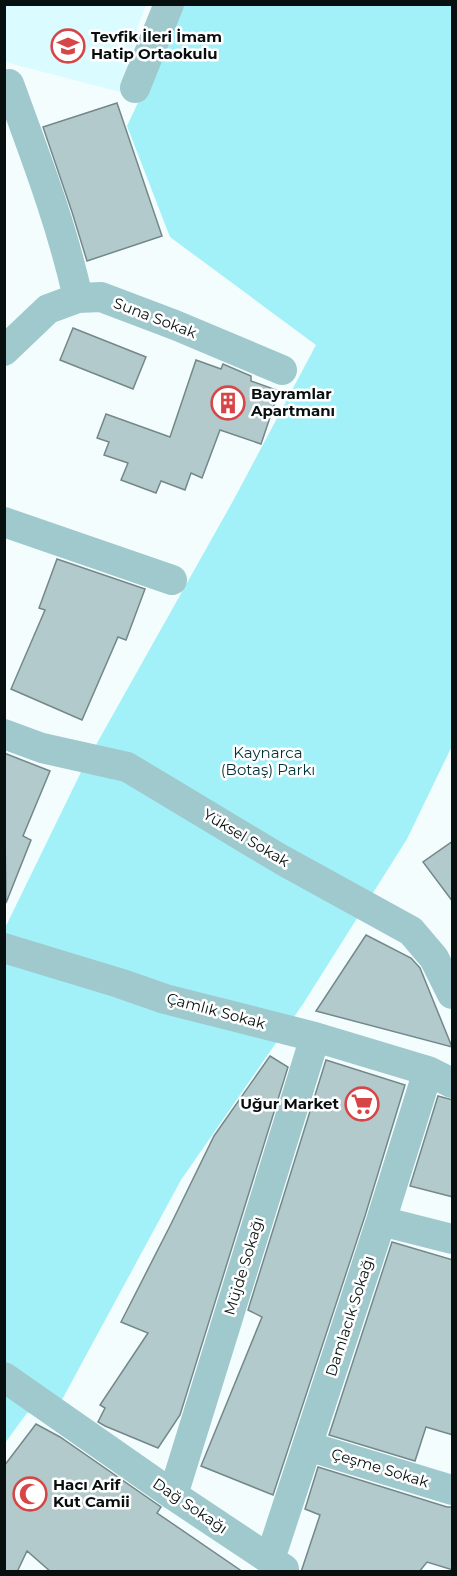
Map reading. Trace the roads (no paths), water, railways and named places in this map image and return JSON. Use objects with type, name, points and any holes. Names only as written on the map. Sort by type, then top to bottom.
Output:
[{"type":"street","points":[[135,88],[169,4]]},
{"type":"street","points":[[9,84],[64,239],[78,298]]},
{"type":"street","name":"Suna Sokak","points":[[4,351],[48,309],[78,298],[101,297],[282,370]]},
{"type":"street","points":[[4,522],[172,580]]},
{"type":"street","name":"Yüksel Sokak","points":[[4,734],[42,748],[127,767],[282,860],[411,931],[434,958],[453,994]]},
{"type":"street","name":"Çamlık Sokak","points":[[4,948],[165,999],[315,1037],[440,1077]]},
{"type":"street","name":"Müjde Sokağı","points":[[173,1495],[315,1037]]},
{"type":"street","name":"Damlacık Sokağı","points":[[278,1565],[307,1446],[381,1221],[440,1077]]},
{"type":"street","points":[[381,1221],[453,1239]]},
{"type":"street","name":"Dağ Sokağı","points":[[4,1377],[278,1565]]},
{"type":"street","name":"Çeşme Sokak","points":[[307,1446],[453,1490]]},
{"type":"place","name":"Tevfik İleri İmam Hatip Ortaokulu","points":[[68,46]]},
{"type":"place","name":"Bayramlar Apartmanı","points":[[228,403]]},
{"type":"place","name":"Uğur Market","points":[[362,1104]]},
{"type":"place","name":"Hacı Arif Kut Camii","points":[[30,1494]]},
{"type":"park label","name":"Kaynarca (Botaş) Parkı","points":[[268,762]]}]
